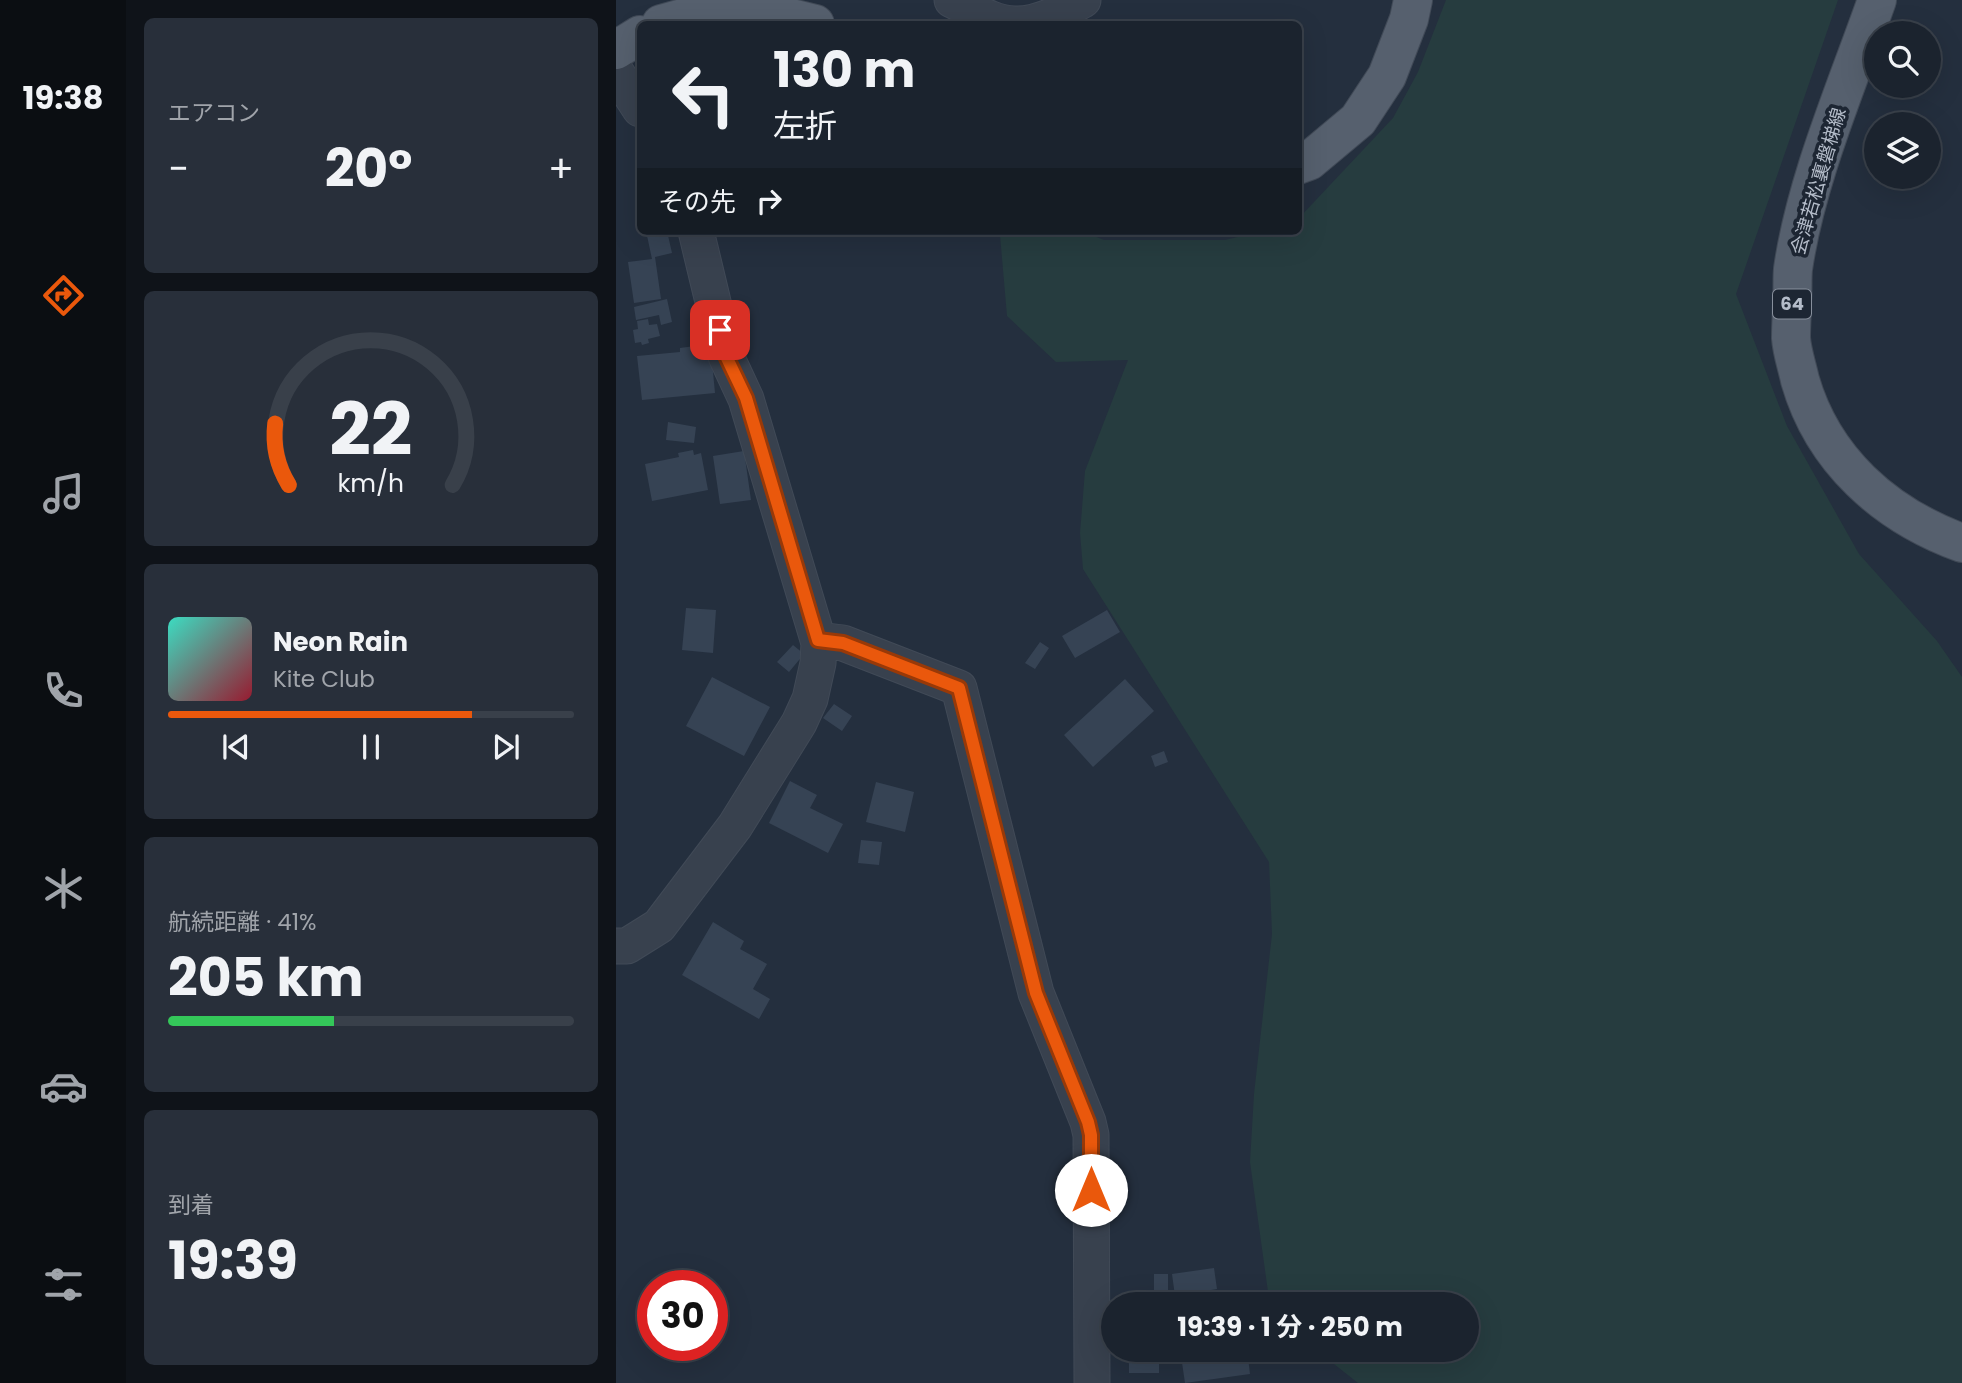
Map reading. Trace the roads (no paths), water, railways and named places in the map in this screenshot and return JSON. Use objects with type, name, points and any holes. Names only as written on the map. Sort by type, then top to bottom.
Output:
[{"type":"main road","points":[[1302,163],[1358,120],[1387,76],[1409,19],[1413,0]]},
{"type":"main road","name":"会津若松裏磐梯線","points":[[1877,0],[1833,122],[1808,204],[1793,270],[1791,340],[1806,399],[1835,454],[1854,476],[1903,516],[1939,535],[1962,543]]},
{"type":"main road","points":[[672,21],[708,11],[775,14],[804,21]]},
{"type":"main road","points":[[616,50],[637,38]]},
{"type":"street","points":[[952,0],[1001,21]]},
{"type":"street","points":[[1034,21],[1083,0]]},
{"type":"street","points":[[616,72],[637,104]]},
{"type":"street","points":[[616,946],[627,946],[659,926],[735,826],[799,723],[810,699],[818,663],[818,640],[746,398],[726,356],[697,235]]},
{"type":"street","points":[[818,640],[843,643],[959,688],[1036,993],[1091,1135],[1092,1383]]}]
